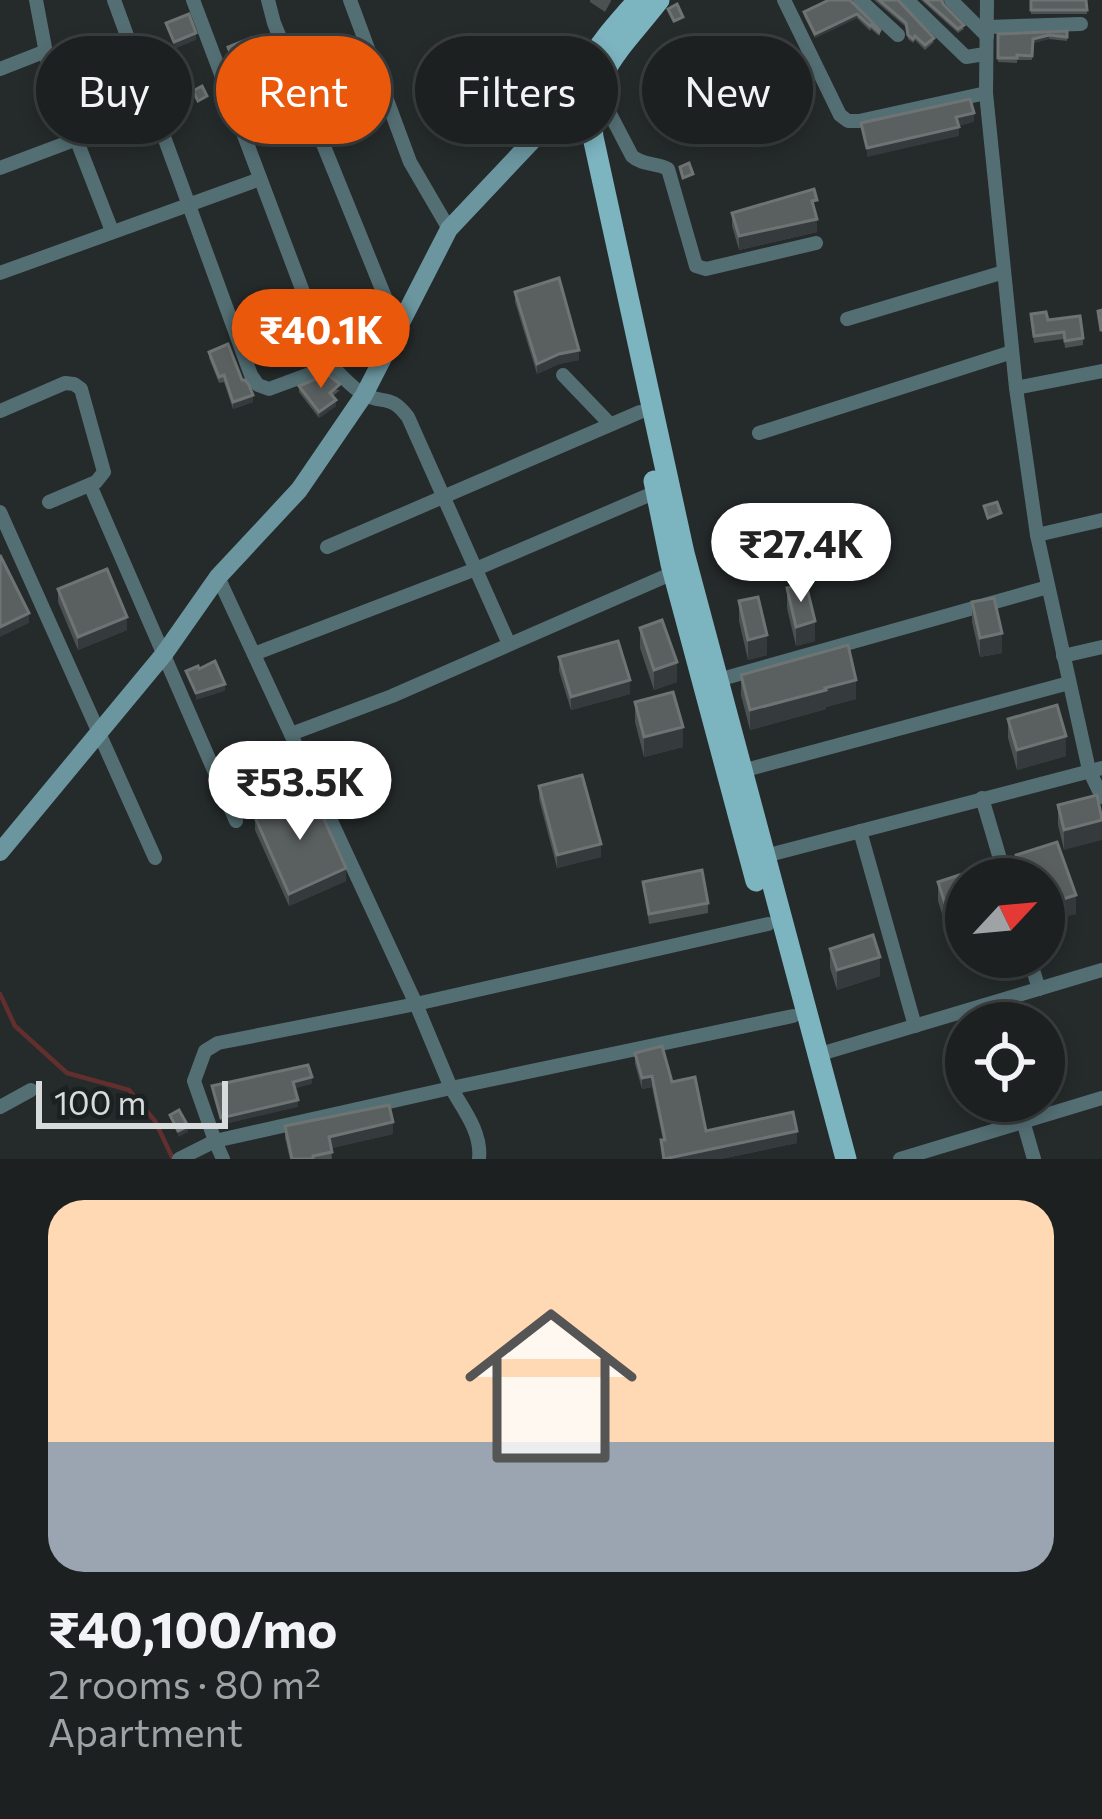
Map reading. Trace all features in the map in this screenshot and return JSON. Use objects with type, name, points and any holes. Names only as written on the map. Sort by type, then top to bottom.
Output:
[{"type":"main road","points":[[609,36],[638,0]]},
{"type":"main road","points":[[618,53],[658,0]]},
{"type":"main road","points":[[580,144],[673,573],[832,1159]]},
{"type":"main road","points":[[595,144],[684,553],[846,1159]]},
{"type":"street","points":[[36,0],[43,36]]},
{"type":"street","points":[[114,0],[251,375],[269,389],[331,366]]},
{"type":"street","points":[[194,0],[331,366],[364,395],[388,399],[408,418],[509,644]]},
{"type":"street","points":[[268,0],[398,328]]},
{"type":"street","points":[[350,0],[410,162],[449,229]]},
{"type":"street","points":[[784,0],[840,115],[848,121],[986,93]]},
{"type":"street","points":[[860,0],[898,35]]},
{"type":"street","points":[[907,0],[966,57],[986,54]]},
{"type":"street","points":[[951,0],[987,32],[1081,24]]},
{"type":"street","points":[[987,0],[986,93],[1036,535],[1102,797]]},
{"type":"street","points":[[0,69],[36,55]]},
{"type":"street","points":[[618,135],[632,156],[668,170],[696,266],[706,269],[816,243]]},
{"type":"street","points":[[0,168],[65,144]]},
{"type":"street","points":[[78,144],[112,231]]},
{"type":"street","points":[[0,852],[164,653],[218,577],[298,490],[364,395],[449,229],[529,144]]},
{"type":"street","points":[[0,273],[260,179]]},
{"type":"street","points":[[847,319],[1004,272]]},
{"type":"street","points":[[759,433],[1012,352]]},
{"type":"street","points":[[1016,388],[1102,371]]},
{"type":"street","points":[[563,375],[610,424]]},
{"type":"street","points":[[0,411],[52,388],[74,383],[81,389],[104,467],[102,477],[50,502]]},
{"type":"street","points":[[327,547],[640,412]]},
{"type":"street","points":[[90,485],[236,820]]},
{"type":"street","points":[[254,654],[476,569],[656,492]]},
{"type":"street","points":[[0,512],[155,858]]},
{"type":"street","points":[[1036,535],[1102,520]]},
{"type":"street","points":[[291,734],[392,696],[673,573]]},
{"type":"street","points":[[218,577],[451,1088],[481,1144],[479,1159]]},
{"type":"street","points":[[718,680],[1048,587]]},
{"type":"street","points":[[1063,656],[1102,647]]},
{"type":"street","points":[[742,771],[1070,683]]},
{"type":"street","points":[[765,856],[1095,769]]},
{"type":"street","points":[[982,798],[1000,858]]},
{"type":"street","points":[[860,831],[915,1026]]},
{"type":"street","points":[[223,1159],[194,1081],[205,1051],[218,1043],[416,1004],[768,924]]},
{"type":"street","points":[[818,1055],[1102,970]]},
{"type":"street","points":[[1036,978],[1039,989]]},
{"type":"street","points":[[184,1156],[215,1141],[793,1016]]},
{"type":"street","points":[[0,1107],[31,1090]]},
{"type":"street","points":[[1065,1109],[1102,1098]]},
{"type":"street","points":[[900,1159],[1020,1122]]},
{"type":"street","points":[[1023,1122],[1034,1159]]},
{"type":"building","points":[[829,0],[850,0],[879,32],[857,14],[815,34],[804,12]]},
{"type":"building","points":[[879,0],[898,0],[934,38],[925,45],[913,39],[906,23]]},
{"type":"building","points":[[925,0],[942,0],[964,25],[958,29]]},
{"type":"building","points":[[1031,0],[1086,0],[1087,10],[1031,10]]},
{"type":"building","points":[[677,4],[683,17],[674,21],[668,9]]},
{"type":"building","points":[[189,14],[196,33],[171,36],[166,23]]},
{"type":"building","points":[[1067,31],[1067,37],[1033,39],[1032,56],[998,58],[998,34]]},
{"type":"building","points":[[202,86],[207,96],[198,101],[193,91]]},
{"type":"building","points":[[970,99],[974,113],[956,117],[959,127],[867,148],[861,123]]},
{"type":"building","points":[[689,163],[693,174],[683,178],[680,167]]},
{"type":"building","points":[[814,189],[817,219],[739,236],[732,213]]},
{"type":"building","points":[[559,278],[579,350],[537,364],[515,292]]},
{"type":"building","points":[[1046,312],[1048,320],[1080,316],[1083,338],[1065,341],[1064,332],[1034,336],[1031,314]]},
{"type":"building","points":[[228,344],[253,395],[233,402],[209,352]]},
{"type":"building","points":[[327,374],[340,384],[330,393],[336,400],[319,412],[299,386]]},
{"type":"building","points":[[997,502],[1001,513],[988,518],[984,506]]},
{"type":"building","points":[[0,555],[29,613],[0,627]]},
{"type":"building","points":[[107,569],[127,617],[78,637],[58,589]]},
{"type":"building","points":[[806,584],[815,621],[796,627],[787,588]]},
{"type":"building","points":[[758,597],[767,635],[748,640],[739,601]]},
{"type":"building","points":[[994,598],[1002,633],[980,638],[972,602]]},
{"type":"building","points":[[662,620],[677,662],[654,670],[640,628]]},
{"type":"building","points":[[618,641],[630,680],[571,697],[559,657]]},
{"type":"building","points":[[848,645],[856,680],[750,710],[741,675]]},
{"type":"building","points":[[215,661],[225,684],[196,693],[186,671]]},
{"type":"building","points":[[673,692],[683,727],[644,737],[635,702]]},
{"type":"building","points":[[1057,705],[1066,736],[1017,750],[1008,719]]},
{"type":"building","points":[[582,775],[601,844],[557,855],[539,786]]},
{"type":"building","points":[[312,793],[346,868],[289,894],[255,817]]},
{"type":"building","points":[[1097,795],[1102,820],[1064,830],[1058,805]]},
{"type":"building","points":[[1057,842],[1063,858],[1016,858]]},
{"type":"building","points":[[1065,864],[1076,895],[1065,898]]},
{"type":"building","points":[[702,870],[708,903],[649,914],[643,882]]},
{"type":"building","points":[[873,935],[880,957],[837,970],[830,949]]},
{"type":"building","points":[[662,1046],[672,1082],[695,1077],[706,1131],[793,1112],[797,1131],[664,1159],[661,1140],[665,1140],[652,1076],[642,1078],[635,1053]]},
{"type":"building","points":[[308,1065],[312,1077],[293,1082],[298,1100],[221,1118],[212,1086]]},
{"type":"building","points":[[389,1105],[393,1122],[329,1137],[332,1152],[313,1159],[292,1159],[285,1126]]},
{"type":"building","points":[[179,1110],[188,1126],[178,1131],[170,1115]]},
{"type":"waterway","points":[[0,994],[15,1026],[67,1073],[129,1090],[155,1121],[173,1159]]}]
